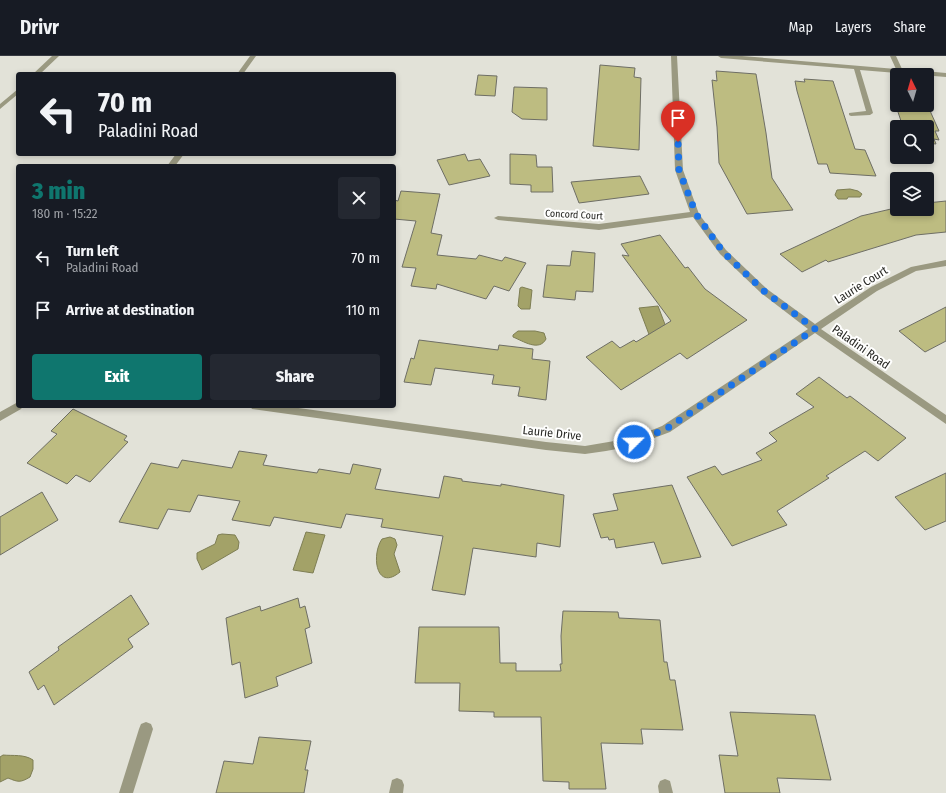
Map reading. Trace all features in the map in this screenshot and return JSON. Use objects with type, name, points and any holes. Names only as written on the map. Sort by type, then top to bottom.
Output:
[{"type":"street","points":[[38,72],[56,56]]},
{"type":"street","points":[[241,72],[253,56]]},
{"type":"street","name":"Paladini Road","points":[[674,56],[679,170],[696,214],[723,252],[764,291],[815,329],[946,420]]},
{"type":"street","points":[[721,56],[890,70]]},
{"type":"street","points":[[893,56],[899,68]]},
{"type":"street","points":[[851,114],[870,113],[856,67]]},
{"type":"street","points":[[934,74],[946,75]]},
{"type":"street","points":[[0,107],[16,93]]},
{"type":"street","name":"Concord Court","points":[[498,218],[599,227],[696,214]]},
{"type":"street","name":"Laurie Court","points":[[815,329],[874,288],[914,269],[946,263]]},
{"type":"street","name":"Laurie Drive","points":[[270,408],[546,446],[585,450],[606,447],[634,442],[666,429],[815,329]]},
{"type":"street","points":[[0,417],[16,407]]},
{"type":"street","points":[[126,793],[146,729]]},
{"type":"shaded area","points":[[850,189],[858,191],[862,194],[860,197],[848,197],[847,199],[838,199],[835,195],[837,190]]},
{"type":"shaded area","points":[[522,287],[532,290],[530,309],[521,309],[518,306],[520,288]]},
{"type":"shaded area","points":[[658,306],[669,335],[650,337],[639,308]]},
{"type":"shaded area","points":[[518,331],[535,331],[544,333],[546,339],[539,345],[526,343],[513,337],[513,335]]},
{"type":"shaded area","points":[[306,532],[325,535],[313,573],[293,570]]},
{"type":"shaded area","points":[[218,535],[235,535],[239,542],[238,549],[202,570],[197,559],[197,553],[215,544]]},
{"type":"shaded area","points":[[390,537],[395,539],[397,545],[394,554],[400,572],[392,577],[386,578],[381,575],[378,569],[377,554],[382,539]]},
{"type":"shaded area","points":[[3,755],[22,756],[33,760],[33,769],[30,777],[19,781],[8,778],[0,782],[0,757]]},
{"type":"building","points":[[600,65],[635,68],[634,77],[641,78],[639,150],[593,146]]},
{"type":"building","points":[[716,71],[756,74],[772,178],[793,210],[747,214],[719,163],[712,80],[717,81]]},
{"type":"building","points":[[478,75],[497,76],[495,96],[475,95]]},
{"type":"building","points":[[804,79],[833,81],[855,149],[865,150],[876,176],[830,173],[827,164],[818,164],[795,81],[805,82]]},
{"type":"building","points":[[514,87],[547,88],[547,120],[522,119],[512,112]]},
{"type":"building","points":[[898,112],[931,112],[939,131],[935,131],[939,140],[934,139],[934,120],[901,120]]},
{"type":"building","points":[[465,154],[468,161],[480,159],[490,176],[449,185],[437,160]]},
{"type":"building","points":[[510,154],[536,155],[537,167],[552,167],[553,192],[531,192],[531,185],[510,184]]},
{"type":"building","points":[[640,176],[649,194],[579,203],[571,182]]},
{"type":"building","points":[[401,191],[440,194],[431,233],[442,235],[437,255],[476,259],[479,255],[502,261],[505,257],[526,263],[509,291],[494,286],[486,299],[437,284],[436,289],[411,286],[416,268],[402,267],[416,221],[396,219],[396,200],[398,201]]},
{"type":"building","points":[[946,201],[946,232],[916,235],[828,262],[826,260],[802,272],[780,254],[861,216],[890,209],[890,216],[934,216],[934,202]]},
{"type":"building","points":[[660,235],[685,268],[688,267],[705,289],[747,320],[687,359],[680,353],[621,390],[586,357],[612,341],[620,348],[634,340],[636,342],[671,321],[622,255],[629,256],[621,244]]},
{"type":"building","points":[[572,251],[595,253],[593,292],[576,291],[575,300],[543,297],[547,265],[570,266]]},
{"type":"building","points":[[946,307],[946,341],[925,352],[899,331]]},
{"type":"building","points":[[419,340],[498,350],[499,345],[533,349],[532,359],[550,361],[546,400],[518,396],[520,387],[492,384],[494,375],[435,368],[431,385],[404,382],[411,358],[414,359]]},
{"type":"building","points":[[819,377],[847,398],[850,396],[906,438],[878,461],[865,451],[826,476],[829,478],[777,511],[787,525],[732,546],[687,477],[715,466],[722,475],[762,460],[756,453],[777,441],[769,433],[814,407],[796,394]]},
{"type":"building","points":[[73,409],[127,436],[124,440],[128,442],[90,482],[76,475],[67,484],[27,463],[57,434],[51,431]]},
{"type":"building","points":[[239,451],[267,455],[263,465],[317,473],[319,469],[350,474],[353,464],[381,469],[375,489],[439,498],[444,476],[462,479],[462,481],[501,486],[501,484],[564,495],[560,547],[537,543],[536,557],[473,548],[465,595],[432,590],[443,536],[381,527],[383,519],[346,514],[341,528],[274,517],[270,526],[232,520],[240,501],[198,495],[190,512],[168,509],[158,529],[119,522],[151,463],[178,468],[182,460],[232,468]]},
{"type":"building","points":[[946,473],[946,521],[925,530],[895,497]]},
{"type":"building","points":[[672,485],[701,557],[662,564],[654,542],[616,548],[614,539],[609,540],[608,537],[601,538],[593,514],[618,510],[613,494]]},
{"type":"building","points":[[42,492],[58,520],[0,555],[0,517]]},
{"type":"building","points":[[131,595],[149,624],[128,639],[133,647],[54,705],[44,685],[38,690],[29,672],[59,650],[58,647]]},
{"type":"building","points":[[298,598],[300,608],[305,606],[310,627],[305,629],[312,663],[276,677],[278,686],[245,698],[240,662],[232,665],[226,618],[260,606],[261,611]]},
{"type":"building","points":[[563,611],[618,612],[619,618],[660,620],[664,662],[667,662],[670,680],[675,680],[683,730],[641,729],[643,744],[601,743],[606,789],[569,789],[569,782],[543,781],[541,717],[494,717],[494,712],[459,711],[460,683],[415,683],[419,627],[499,627],[500,663],[516,663],[516,671],[561,671],[560,664],[562,664],[561,636]]},
{"type":"building","points":[[730,712],[815,715],[831,780],[777,778],[780,793],[725,793],[719,755],[738,756]]},
{"type":"building","points":[[259,737],[311,741],[305,770],[308,770],[304,793],[216,793],[224,761],[253,764]]},
{"type":"route","points":[[634,442],[666,429],[815,329],[764,291],[723,252],[696,214],[679,170],[678,142]]}]
